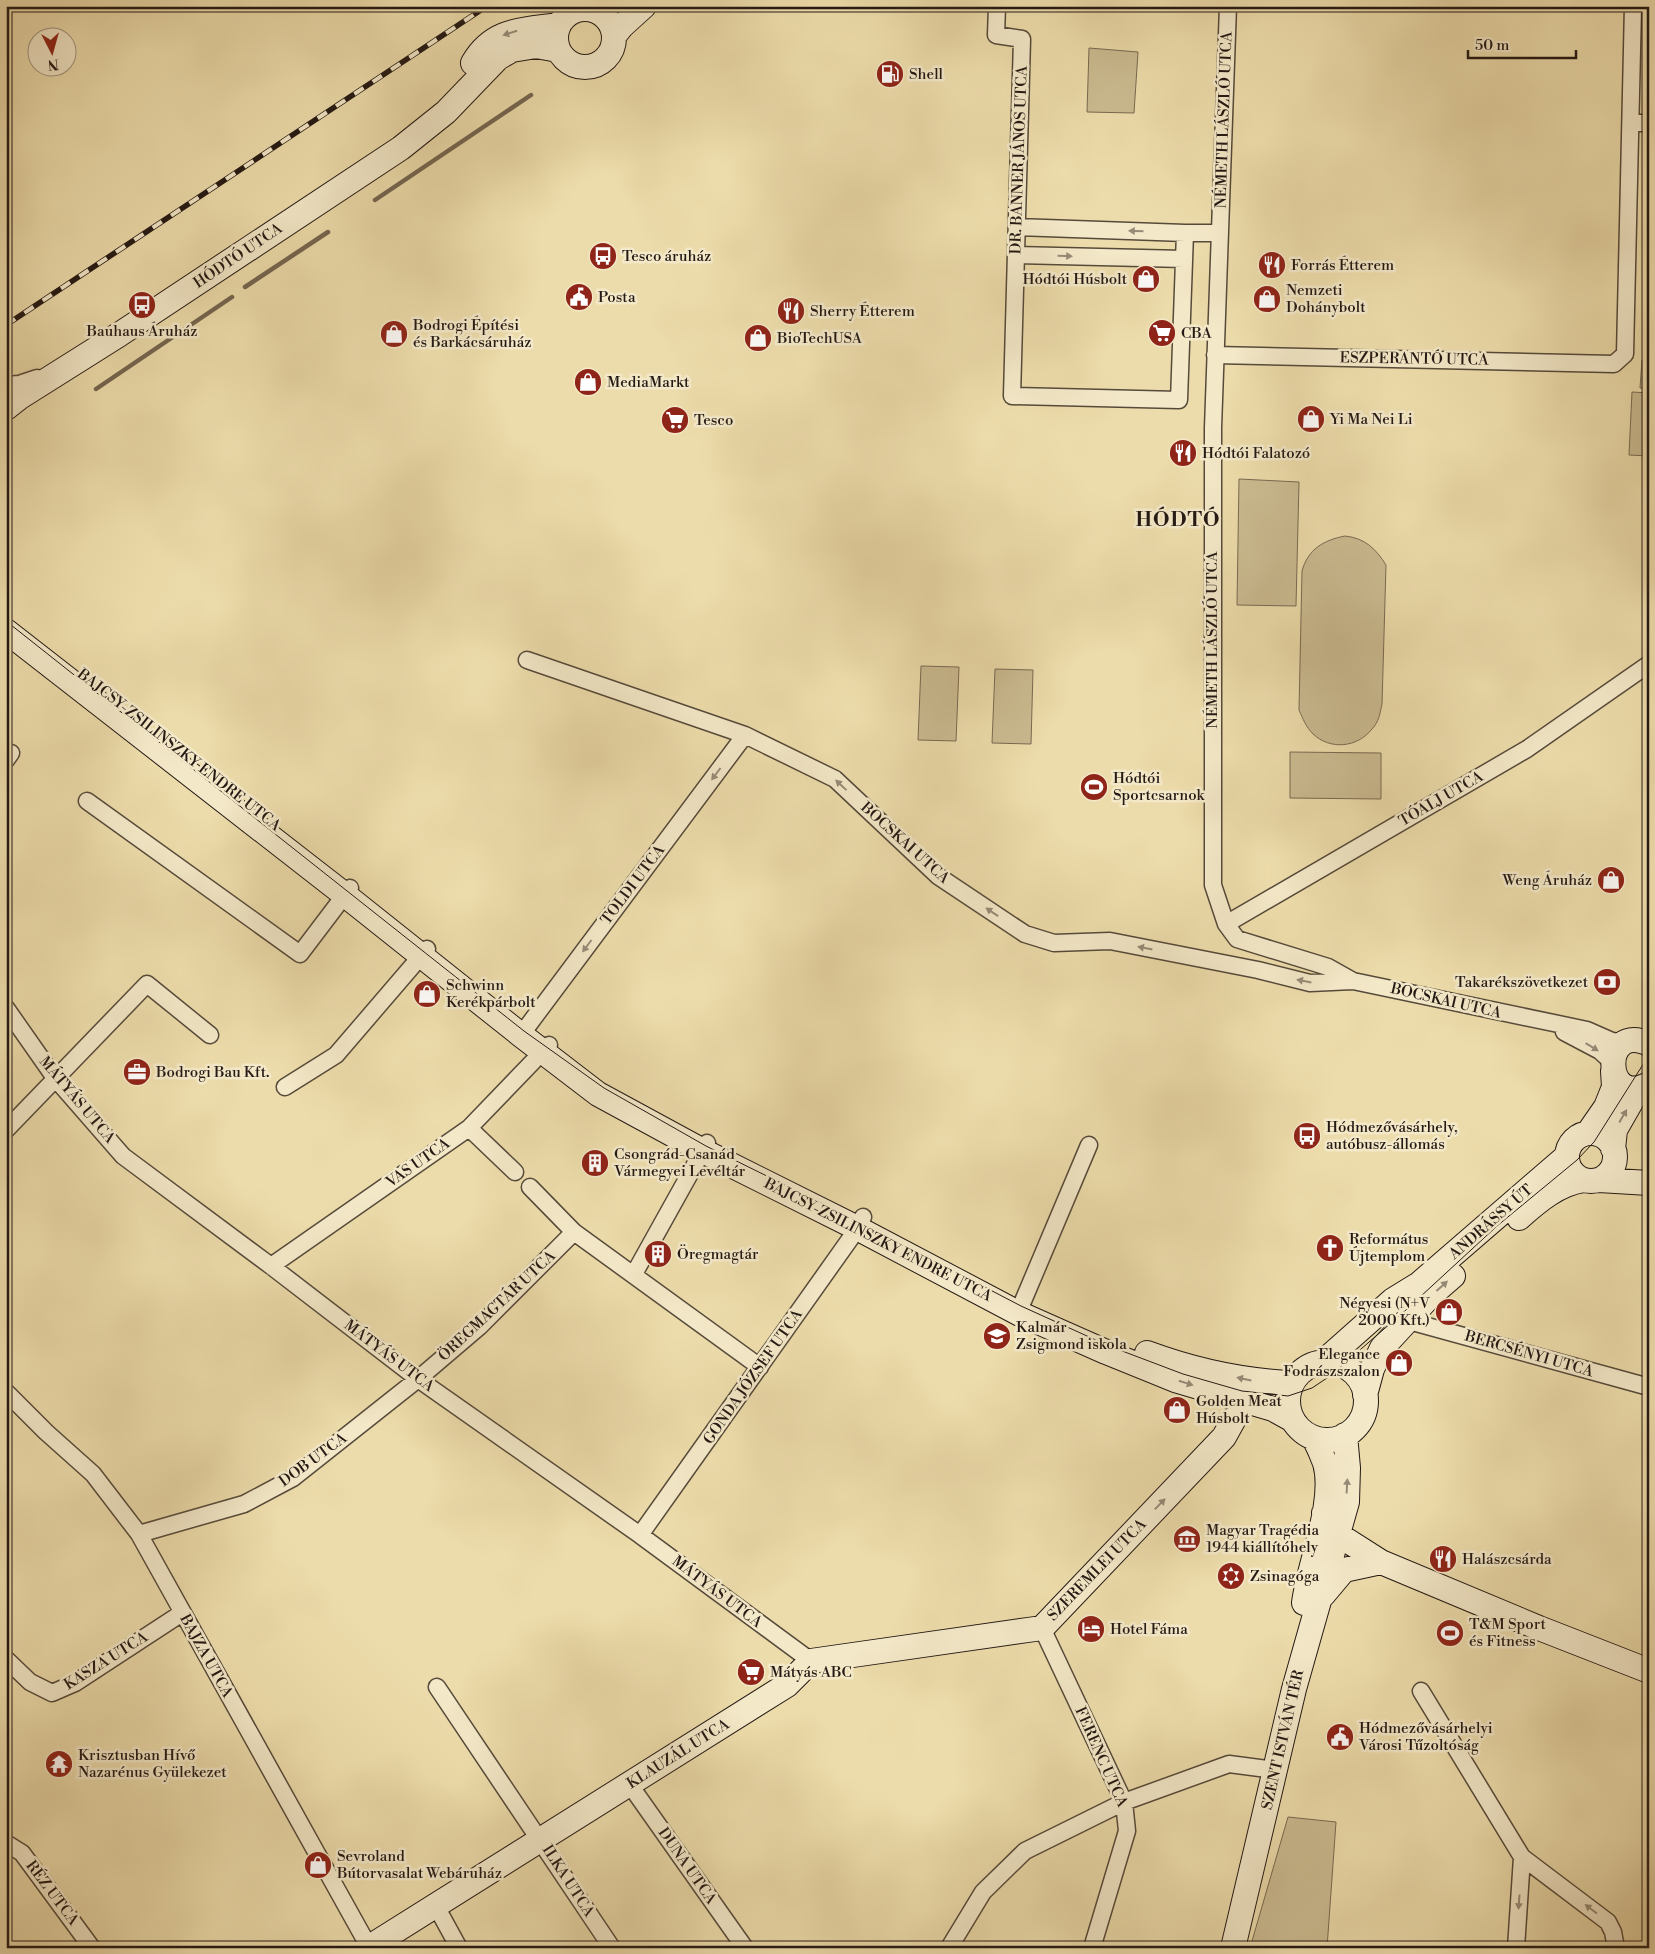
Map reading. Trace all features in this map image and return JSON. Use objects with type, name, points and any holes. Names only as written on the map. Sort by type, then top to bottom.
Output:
[{"type":"street","points":[[614,36],[644,6]]},
{"type":"street","name":"DR. BANNER JÁNOS UTCA","points":[[997,6],[996,35],[1022,39],[1012,396],[1179,400],[1184,260]]},
{"type":"street","name":"NÉMETH LÁSZLÓ UTCA","points":[[1226,924],[1213,885],[1212,832],[1213,440],[1228,6]]},
{"type":"street","points":[[1633,6],[1631,123],[1649,123]]},
{"type":"street","points":[[600,9],[608,20],[614,36],[614,46],[610,54],[604,61],[590,67],[576,66],[569,63],[558,50],[556,33],[564,15],[578,10],[600,9]]},
{"type":"street","name":"HÓDTÓ UTCA","points":[[462,94],[464,78],[477,56],[502,35],[564,15]]},
{"type":"street","name":"HÓDTÓ UTCA","points":[[6,408],[401,148],[446,112],[498,58],[512,50],[536,46],[558,50]]},
{"type":"street","name":"ESZPERANTÓ UTCA","points":[[1215,355],[1614,364],[1625,354],[1631,123]]},
{"type":"street","points":[[1017,226],[1220,233]]},
{"type":"street","points":[[1016,255],[1184,260],[1185,233]]},
{"type":"street","points":[[6,385],[19,384],[69,366]]},
{"type":"street","name":"BAJCSY-ZSILINSZKY ENDRE UTCA","points":[[6,613],[348,891]]},
{"type":"street","name":"BAJCSY-ZSILINSZKY ENDRE UTCA","points":[[6,631],[348,891],[524,1031],[706,1146],[860,1222],[1106,1352],[1175,1380],[1237,1410],[1273,1409],[1293,1420]]},
{"type":"street","name":"BOCSKAI UTCA","points":[[527,660],[745,735],[834,779],[938,876],[1025,934],[1054,943],[1110,941],[1258,970],[1310,983],[1353,981],[1539,1022],[1587,1030],[1612,1041],[1639,1039]]},
{"type":"street","name":"TÓALJ UTCA","points":[[1226,924],[1527,749],[1649,664]]},
{"type":"street","name":"TOLDI UTCA","points":[[524,1031],[745,735]]},
{"type":"street","points":[[87,801],[300,954],[348,891]]},
{"type":"street","name":"BOCSKAI UTCA","points":[[1226,924],[1237,938],[1328,967],[1353,981]]},
{"type":"street","points":[[285,1087],[336,1055],[426,952]]},
{"type":"street","points":[[6,1130],[147,984],[210,1035]]},
{"type":"street","name":"MÁTYÁS UTCA","points":[[6,1008],[55,1078],[123,1156],[418,1379],[640,1535],[811,1661]]},
{"type":"street","name":"BOCSKAI UTCA","points":[[1539,1022],[1581,1040],[1600,1051],[1612,1067]]},
{"type":"street","points":[[1588,1133],[1606,1107],[1614,1087],[1612,1067],[1614,1054],[1639,1039]]},
{"type":"street","name":"VAS UTCA","points":[[271,1266],[469,1128],[547,1047]]},
{"type":"street","points":[[1612,1067],[1622,1084],[1636,1088],[1646,1086]]},
{"type":"street","points":[[1591,1180],[1611,1171],[1615,1130],[1635,1095],[1646,1086]]},
{"type":"street","points":[[469,1128],[515,1172]]},
{"type":"street","points":[[1588,1133],[1602,1136],[1626,1169],[1649,1182],[1591,1180],[1571,1171],[1567,1164],[1568,1148],[1579,1136],[1588,1133]]},
{"type":"street","points":[[1021,1306],[1089,1145]]},
{"type":"street","points":[[634,1274],[706,1146]]},
{"type":"street","name":"ANDRÁSSY ÚT","points":[[1322,1363],[1393,1300],[1419,1284],[1566,1156]]},
{"type":"street","name":"ANDRÁSSY ÚT","points":[[1365,1395],[1372,1369],[1382,1348],[1430,1296],[1538,1201],[1568,1183],[1591,1180]]},
{"type":"street","points":[[530,1187],[574,1232],[634,1274],[760,1368]]},
{"type":"street","name":"GONDA JÓZSEF UTCA","points":[[640,1535],[760,1368],[860,1222]]},
{"type":"street","name":"ÖREGMAGTÁR UTCA","points":[[418,1379],[479,1327],[574,1232]]},
{"type":"street","name":"BAJCSY-ZSILINSZKY ENDRE UTCA","points":[[1021,1306],[1165,1360],[1245,1380],[1292,1383]]},
{"type":"street","name":"BERCSÉNYI UTCA","points":[[1408,1321],[1649,1387]]},
{"type":"street","points":[[1322,1363],[1342,1366],[1352,1372],[1360,1382],[1365,1395],[1366,1406],[1362,1418],[1355,1428],[1336,1439],[1325,1440],[1306,1434],[1293,1420],[1289,1408],[1288,1396],[1292,1383],[1310,1366],[1322,1363]]},
{"type":"street","name":"DOB UTCA","points":[[139,1534],[244,1504],[293,1478],[418,1379]]},
{"type":"street","name":"BAJZA UTCA","points":[[6,1392],[46,1432],[93,1474],[139,1534],[368,1947]]},
{"type":"street","name":"SZEREMLEI UTCA","points":[[811,1661],[1042,1628],[1224,1437],[1237,1410]]},
{"type":"street","name":"SZENT ISTVÁN TÉR","points":[[1233,1948],[1294,1689],[1346,1502],[1348,1468],[1345,1435]]},
{"type":"street","points":[[1294,1689],[1306,1588],[1324,1513],[1325,1464],[1314,1438]]},
{"type":"street","points":[[1324,1513],[1337,1534],[1381,1562],[1539,1628],[1649,1671]]},
{"type":"street","points":[[1319,1600],[1344,1570],[1381,1562]]},
{"type":"street","name":"KASZA UTCA","points":[[6,1659],[30,1682],[52,1694],[75,1683],[182,1613]]},
{"type":"street","name":"FERENC UTCA","points":[[1042,1628],[1124,1802],[1127,1831],[1092,1948]]},
{"type":"street","name":"KLAUZÁL UTCA","points":[[368,1947],[630,1785],[787,1685],[811,1661]]},
{"type":"street","points":[[437,1687],[541,1840]]},
{"type":"street","points":[[1421,1691],[1522,1857],[1608,1922],[1613,1932],[1616,1948]]},
{"type":"street","points":[[949,1948],[983,1892],[1025,1850],[1124,1802],[1229,1764],[1275,1770]]},
{"type":"street","name":"DUNA UTCA","points":[[630,1785],[745,1948]]},
{"type":"street","name":"ILKA UTCA","points":[[541,1840],[612,1948]]},
{"type":"street","name":"RÉZ UTCA","points":[[6,1843],[22,1853],[92,1948]]},
{"type":"street","points":[[1516,1948],[1522,1857]]},
{"type":"street","points":[[436,1906],[459,1948]]},
{"type":"shaded area","points":[[1089,48],[1138,52],[1134,113],[1087,112]]},
{"type":"shaded area","points":[[1642,360],[1649,360],[1649,388],[1640,388]]},
{"type":"shaded area","points":[[1632,392],[1649,393],[1649,456],[1629,455]]},
{"type":"shaded area","points":[[1239,479],[1299,482],[1296,606],[1237,605]]},
{"type":"shaded area","points":[[1345,536],[1358,539],[1369,545],[1386,565],[1382,704],[1379,717],[1366,735],[1359,740],[1343,745],[1327,743],[1313,734],[1299,710],[1302,571],[1313,551],[1330,540]]},
{"type":"shaded area","points":[[921,666],[959,667],[956,741],[918,740]]},
{"type":"shaded area","points":[[995,669],[1033,670],[1031,744],[992,743]]},
{"type":"shaded area","points":[[1290,752],[1381,753],[1381,799],[1290,798]]},
{"type":"shaded area","points":[[1288,1817],[1336,1822],[1327,1948],[1250,1948]]},
{"type":"waterway","points":[[375,200],[531,95]]},
{"type":"waterway","points":[[245,287],[328,232]]},
{"type":"waterway","points":[[96,389],[232,297]]},
{"type":"tram line","points":[[6,621],[524,1031],[604,1088],[706,1146],[860,1222],[1021,1306],[1109,1346],[1183,1374],[1242,1391],[1288,1396],[1312,1388],[1330,1376],[1407,1309],[1497,1226],[1577,1160],[1594,1142],[1649,1055]]},
{"type":"railway","points":[[6,325],[487,6]]},
{"type":"place","name":"Shell","points":[[890,74]]},
{"type":"place","name":"Tesco áruház","points":[[603,256]]},
{"type":"place","name":"Forrás Étterem","points":[[1272,265]]},
{"type":"place","name":"Hódtói Húsbolt","points":[[1146,279]]},
{"type":"place","name":"Posta","points":[[579,297]]},
{"type":"place","name":"Nemzeti Dohánybolt","points":[[1267,299]]},
{"type":"place","name":"Bauhaus Áruház","points":[[142,305]]},
{"type":"place","name":"Sherry Étterem","points":[[791,311]]},
{"type":"place","name":"CBA","points":[[1162,333]]},
{"type":"place","name":"Bodrogi Építési és Barkácsáruház","points":[[394,334]]},
{"type":"place","name":"BioTechUSA","points":[[758,338]]},
{"type":"place","name":"MediaMarkt","points":[[588,382]]},
{"type":"place","name":"Yi Ma Nei Li","points":[[1311,419]]},
{"type":"place","name":"Tesco","points":[[675,420]]},
{"type":"place","name":"Hódtói Falatozó","points":[[1183,453]]},
{"type":"place","name":"Hódtói Sportcsarnok","points":[[1094,787]]},
{"type":"place","name":"Weng Áruház","points":[[1611,880]]},
{"type":"place","name":"Takarékszövetkezet","points":[[1607,982]]},
{"type":"place","name":"Schwinn Kerékpárbolt","points":[[427,994]]},
{"type":"place","name":"Bodrogi Bau Kft.","points":[[137,1072]]},
{"type":"place","name":"Hódmezővásárhely, autóbusz-állomás","points":[[1307,1136]]},
{"type":"place","name":"Csongrád-Csanád Vármegyei Levéltár","points":[[595,1163]]},
{"type":"place","name":"Református Újtemplom","points":[[1330,1248]]},
{"type":"place","name":"Öregmagtár","points":[[658,1254]]},
{"type":"place","name":"Négyesi (N+V 2000 Kft.)","points":[[1449,1312]]},
{"type":"place","name":"Kalmár Zsigmond iskola","points":[[997,1336]]},
{"type":"place","name":"Elegance Fodrászszalon","points":[[1399,1363]]},
{"type":"place","name":"Golden Meat Húsbolt","points":[[1177,1410]]},
{"type":"place","name":"Magyar Tragédia 1944 kiállítóhely","points":[[1187,1539]]},
{"type":"place","name":"Halászcsárda","points":[[1443,1559]]},
{"type":"place","name":"Zsinagóga","points":[[1231,1576]]},
{"type":"place","name":"Hotel Fáma","points":[[1091,1629]]},
{"type":"place","name":"T&M Sport és Fitness","points":[[1450,1633]]},
{"type":"place","name":"Mátyás ABC","points":[[751,1672]]},
{"type":"place","name":"Hódmezővásárhelyi Városi Tűzoltóság","points":[[1340,1737]]},
{"type":"place","name":"Krisztusban Hívő Nazarénus Gyülekezet","points":[[59,1764]]},
{"type":"place","name":"Sevroland Bútorvasalat Webáruház","points":[[318,1865]]},
{"type":"district","name":"HÓDTÓ","points":[[1178,520]]}]
